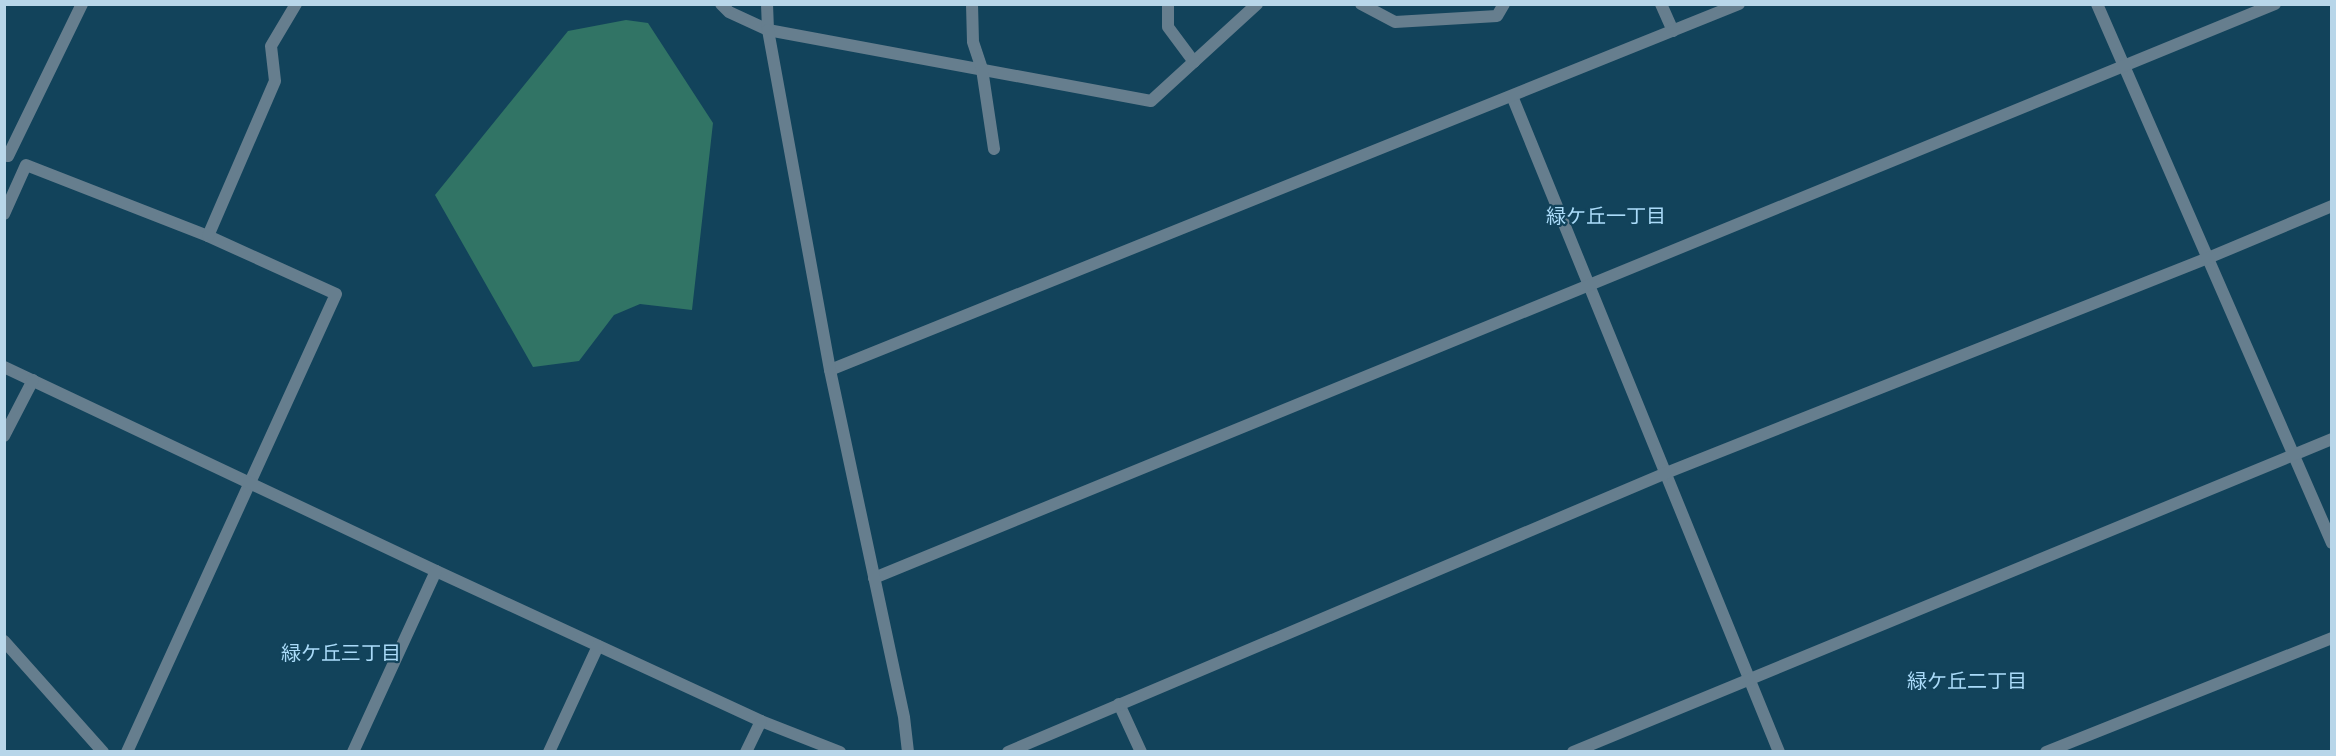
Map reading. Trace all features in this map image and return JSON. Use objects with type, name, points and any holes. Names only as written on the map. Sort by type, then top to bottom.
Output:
[{"type":"street","points":[[82,4],[6,155],[26,165],[208,236],[336,294],[127,752]]},
{"type":"street","points":[[208,236],[275,81],[271,46],[296,4]]},
{"type":"street","points":[[721,4],[729,12],[768,30],[1151,101],[1257,4]]},
{"type":"street","points":[[767,4],[768,30],[830,370],[904,717],[908,752]]},
{"type":"street","points":[[972,4],[973,42],[982,69],[994,149]]},
{"type":"street","points":[[1168,4],[1168,27],[1194,62]]},
{"type":"street","points":[[1360,4],[1395,22],[1497,16],[1504,4]]},
{"type":"street","points":[[1661,4],[1673,31]]},
{"type":"street","points":[[830,370],[1739,4]]},
{"type":"street","points":[[2097,4],[2331,543]]},
{"type":"street","points":[[874,578],[2275,4]]},
{"type":"street","points":[[1512,96],[1779,752]]},
{"type":"street","points":[[4,214],[26,165]]},
{"type":"street","points":[[1008,752],[1666,472],[2208,258],[2331,206]]},
{"type":"street","points":[[4,367],[436,572],[760,721],[840,752]]},
{"type":"street","points":[[4,436],[33,380]]},
{"type":"street","points":[[1573,752],[2331,439]]},
{"type":"street","points":[[353,752],[436,572]]},
{"type":"street","points":[[2046,752],[2331,638]]},
{"type":"street","points":[[4,641],[103,752]]},
{"type":"street","points":[[549,752],[598,646]]},
{"type":"street","points":[[1119,704],[1141,752]]},
{"type":"street","points":[[746,752],[760,721]]},
{"type":"shaded area","points":[[626,20],[648,23],[713,123],[692,310],[640,304],[614,315],[579,361],[533,367],[435,195],[568,31]]},
{"type":"district","name":"緑ケ丘一丁目","points":[[1606,216]]},
{"type":"district","name":"緑ケ丘三丁目","points":[[341,653]]},
{"type":"district","name":"緑ケ丘二丁目","points":[[1967,681]]}]
